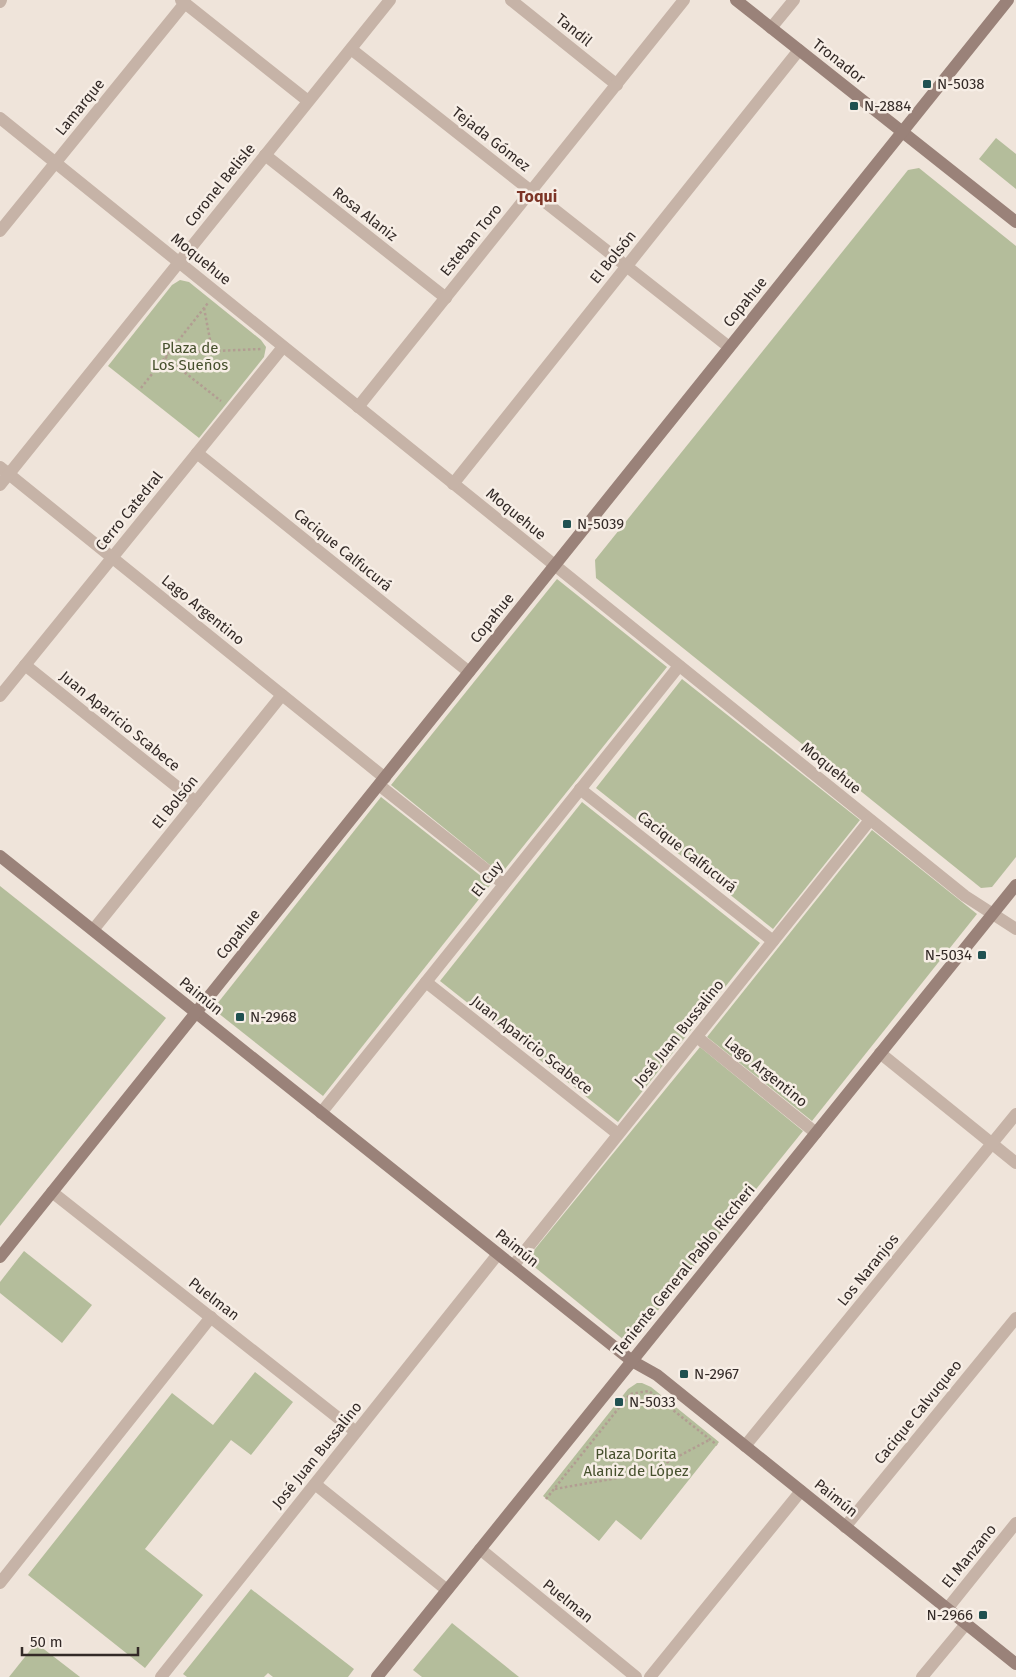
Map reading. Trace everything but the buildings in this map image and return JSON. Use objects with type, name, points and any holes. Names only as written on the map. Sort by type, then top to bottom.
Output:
[{"type":"street","name":"Coronel Belisle","points":[[0,485],[4,471],[179,262],[390,0]]},
{"type":"street","name":"Tandil","points":[[510,0],[617,85]]},
{"type":"street","name":"Esteban Toro","points":[[358,408],[684,0]]},
{"type":"street","name":"Tronador","points":[[736,0],[1016,222]]},
{"type":"street","points":[[772,28],[794,0]]},
{"type":"street","name":"Copahue","points":[[0,1257],[1008,0]]},
{"type":"street","points":[[183,2],[308,101]]},
{"type":"street","name":"Lamarque","points":[[0,232],[183,2]]},
{"type":"street","name":"Tejada Gómez","points":[[351,49],[730,347]]},
{"type":"street","name":"El Bolsón","points":[[453,484],[799,50]]},
{"type":"street","name":"Moquehue","points":[[0,118],[965,896],[1016,929]]},
{"type":"street","name":"Rosa Alaniz","points":[[265,155],[446,298]]},
{"type":"street","name":"Cerro Catedral","points":[[0,696],[283,347]]},
{"type":"street","name":"Cacique Calfucurá","points":[[197,453],[469,672]]},
{"type":"street","name":"Lago Argentino","points":[[4,471],[282,695],[504,884]]},
{"type":"street","name":"Juan Aparicio Scabece","points":[[25,665],[196,802]]},
{"type":"street","name":"El Cuy","points":[[321,1113],[679,666]]},
{"type":"street","name":"El Bolsón","points":[[93,930],[282,695]]},
{"type":"street","name":"Cacique Calfucurá","points":[[580,789],[773,941]]},
{"type":"street","name":"José Juan Bussalino","points":[[513,1266],[870,820]]},
{"type":"street","name":"Paimún","points":[[0,856],[632,1361],[657,1375],[1016,1664]]},
{"type":"street","name":"Teniente General Pablo Riccheri","points":[[377,1677],[1016,884]]},
{"type":"street","name":"Juan Aparicio Scabece","points":[[426,982],[618,1134]]},
{"type":"street","name":"Lago Argentino","points":[[697,1037],[816,1133]]},
{"type":"street","points":[[880,1053],[1016,1163]]},
{"type":"street","name":"Los Naranjos","points":[[746,1446],[1016,1114]]},
{"type":"street","name":"Puelman","points":[[52,1192],[356,1432]]},
{"type":"street","name":"José Juan Bussalino","points":[[161,1677],[498,1254]]},
{"type":"street","points":[[0,1582],[211,1317]]},
{"type":"street","name":"Cacique Calvuqueo","points":[[845,1527],[1016,1318]]},
{"type":"street","points":[[315,1484],[447,1590]]},
{"type":"street","points":[[650,1677],[801,1491]]},
{"type":"street","name":"El Manzano","points":[[947,1609],[1016,1523]]},
{"type":"street","name":"Puelman","points":[[480,1549],[636,1677]]},
{"type":"street","points":[[922,1677],[966,1624]]},
{"type":"path","points":[[141,388],[208,303]]},
{"type":"path","points":[[204,308],[212,351]]},
{"type":"path","points":[[260,345],[261,353]]},
{"type":"path","points":[[168,353],[261,349]]},
{"type":"path","points":[[165,357],[223,403]]},
{"type":"path","points":[[546,1498],[630,1394],[649,1391],[717,1445]]},
{"type":"path","points":[[554,1489],[640,1474],[664,1464],[709,1440]]},
{"type":"green space","points":[[996,138],[1016,154],[1016,189],[979,159]]},
{"type":"green space","points":[[919,168],[1016,246],[1016,857],[992,887],[981,888],[596,578],[595,560],[908,170]]},
{"type":"green space","name":"Plaza de Los Sueños","points":[[180,280],[189,282],[261,340],[266,347],[264,357],[199,438],[108,366],[172,285]]},
{"type":"green space","points":[[557,579],[667,667],[501,874],[391,785]]},
{"type":"green space","points":[[682,679],[860,820],[773,929],[596,788]]},
{"type":"green space","points":[[381,797],[491,884],[323,1096],[213,1009]]},
{"type":"green space","points":[[582,802],[760,943],[618,1122],[440,981]]},
{"type":"green space","points":[[872,830],[977,914],[812,1121],[707,1037]]},
{"type":"green space","points":[[0,886],[166,1018],[0,1226]]},
{"type":"green space","points":[[700,1047],[803,1131],[630,1345],[526,1260]]},
{"type":"green space","points":[[24,1251],[92,1305],[62,1343],[0,1293],[0,1282]]},
{"type":"green space","points":[[255,1372],[293,1402],[251,1455],[231,1440],[145,1549],[203,1595],[145,1668],[28,1575],[172,1393],[213,1425]]},
{"type":"green space","name":"Plaza Dorita Alaniz de López","points":[[637,1383],[651,1387],[719,1442],[641,1540],[616,1520],[599,1541],[543,1496],[628,1389]]},
{"type":"green space","points":[[251,1589],[354,1669],[348,1677],[273,1677],[268,1673],[264,1677],[187,1677],[183,1674]]},
{"type":"green space","points":[[452,1623],[519,1677],[422,1677],[413,1670]]},
{"type":"green space","points":[[36,1643],[80,1677],[9,1677]]},
{"type":"place","name":"N-5038","points":[[927,84]]},
{"type":"place","name":"N-2884","points":[[854,106]]},
{"type":"place","name":"N-5039","points":[[567,524]]},
{"type":"place","name":"N-5034","points":[[982,955]]},
{"type":"place","name":"N-2968","points":[[240,1017]]},
{"type":"place","name":"N-2967","points":[[684,1374]]},
{"type":"place","name":"N-5033","points":[[619,1402]]},
{"type":"place","name":"N-2966","points":[[983,1615]]},
{"type":"district","name":"Toqui","points":[[537,196]]}]
